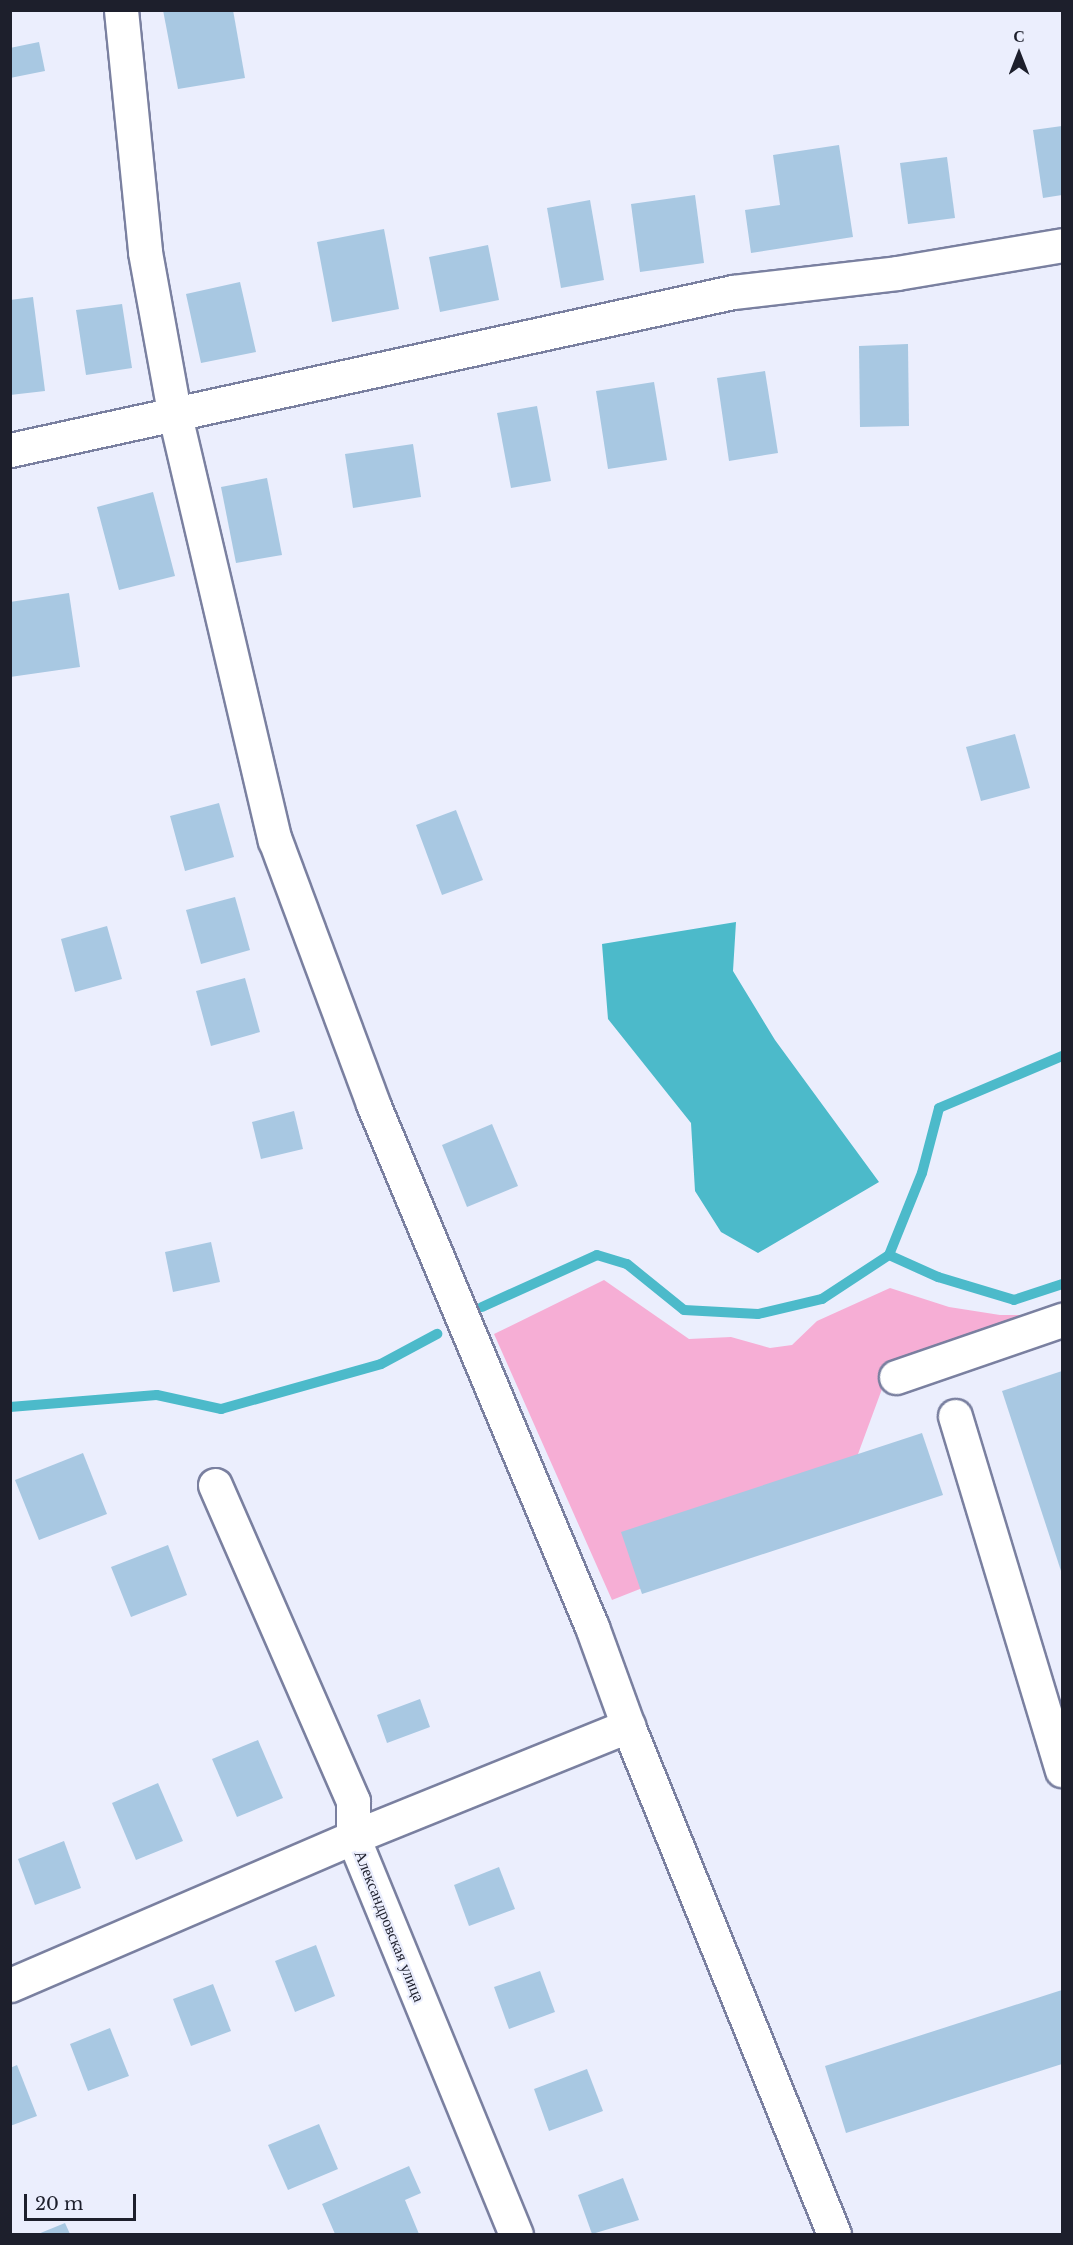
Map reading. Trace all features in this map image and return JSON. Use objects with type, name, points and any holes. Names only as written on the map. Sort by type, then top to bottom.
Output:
[{"type":"street","points":[[121,10],[145,252],[174,411],[275,840],[373,1104],[592,1627],[628,1726],[834,2235]]},
{"type":"street","points":[[10,450],[174,411],[733,292],[897,273],[1062,245]]},
{"type":"street","points":[[896,1377],[1062,1320]]},
{"type":"street","points":[[955,1416],[1062,1770]]},
{"type":"street","name":"Александровская улица","points":[[215,1485],[353,1801],[353,1837],[516,2235]]},
{"type":"street","points":[[10,1985],[353,1837],[628,1726]]},
{"type":"shaded area","points":[[604,1280],[689,1339],[731,1337],[770,1348],[792,1345],[817,1321],[890,1288],[949,1307],[1000,1315],[1026,1315],[1062,1301],[1062,1319],[889,1370],[837,1511],[612,1600],[494,1334]]},
{"type":"water","points":[[736,922],[733,971],[775,1040],[879,1182],[758,1253],[721,1232],[695,1191],[691,1123],[608,1019],[602,944]]},
{"type":"building","points":[[163,10],[233,10],[245,78],[178,89]]},
{"type":"building","points":[[39,42],[45,71],[10,78],[10,48]]},
{"type":"building","points":[[1062,126],[1062,195],[1043,198],[1033,130]]},
{"type":"building","points":[[839,145],[853,237],[751,253],[745,210],[780,205],[773,155]]},
{"type":"building","points":[[947,157],[955,218],[908,224],[900,163]]},
{"type":"building","points":[[695,195],[704,263],[640,272],[631,204]]},
{"type":"building","points":[[590,200],[604,280],[561,288],[547,208]]},
{"type":"building","points":[[384,229],[399,309],[332,322],[317,242]]},
{"type":"building","points":[[488,245],[499,300],[440,312],[429,257]]},
{"type":"building","points":[[240,282],[256,352],[201,363],[186,294]]},
{"type":"building","points":[[33,297],[45,391],[10,395],[10,300]]},
{"type":"building","points":[[122,304],[132,368],[86,375],[76,310]]},
{"type":"building","points":[[908,344],[909,426],[860,427],[859,346]]},
{"type":"building","points":[[765,371],[778,453],[729,461],[717,378]]},
{"type":"building","points":[[654,382],[667,460],[608,469],[596,391]]},
{"type":"building","points":[[537,406],[551,481],[511,488],[497,413]]},
{"type":"building","points":[[413,444],[421,497],[353,508],[345,454]]},
{"type":"building","points":[[267,478],[282,555],[236,563],[221,487]]},
{"type":"building","points":[[153,492],[175,576],[119,590],[97,507]]},
{"type":"building","points":[[69,593],[80,667],[10,677],[10,602]]},
{"type":"building","points":[[1015,734],[1030,788],[981,801],[966,747]]},
{"type":"building","points":[[219,803],[234,857],[185,871],[170,816]]},
{"type":"building","points":[[456,810],[483,880],[442,895],[416,825]]},
{"type":"building","points":[[235,897],[250,950],[201,964],[186,910]]},
{"type":"building","points":[[107,926],[122,979],[75,992],[61,939]]},
{"type":"building","points":[[245,978],[260,1032],[211,1046],[196,991]]},
{"type":"building","points":[[294,1111],[303,1149],[261,1159],[252,1122]]},
{"type":"building","points":[[492,1124],[518,1186],[467,1207],[442,1145]]},
{"type":"building","points":[[211,1242],[220,1282],[173,1292],[165,1252]]},
{"type":"building","points":[[1062,1371],[1062,1574],[1002,1391]]},
{"type":"building","points":[[922,1433],[943,1495],[642,1594],[621,1532]]},
{"type":"building","points":[[83,1453],[107,1514],[39,1540],[15,1480]]},
{"type":"building","points":[[168,1545],[187,1595],[131,1617],[111,1567]]},
{"type":"building","points":[[420,1699],[430,1727],[387,1743],[377,1715]]},
{"type":"building","points":[[258,1740],[283,1798],[237,1817],[212,1759]]},
{"type":"building","points":[[158,1783],[183,1841],[136,1860],[112,1803]]},
{"type":"building","points":[[64,1841],[81,1888],[35,1905],[18,1859]]},
{"type":"building","points":[[499,1867],[515,1909],[469,1926],[454,1885]]},
{"type":"building","points":[[316,1945],[335,1996],[295,2012],[275,1961]]},
{"type":"building","points":[[540,1971],[555,2012],[509,2029],[494,1987]]},
{"type":"building","points":[[213,1984],[231,2031],[191,2046],[173,1999]]},
{"type":"building","points":[[1062,1990],[1062,2064],[846,2133],[825,2066]]},
{"type":"building","points":[[110,2028],[129,2076],[88,2091],[70,2044]]},
{"type":"building","points":[[17,2065],[37,2116],[10,2126],[10,2068]]},
{"type":"building","points":[[587,2069],[603,2111],[549,2131],[534,2089]]},
{"type":"building","points":[[319,2124],[338,2169],[288,2190],[268,2145]]},
{"type":"building","points":[[409,2166],[421,2193],[405,2200],[419,2234],[335,2234],[322,2204]]},
{"type":"building","points":[[623,2178],[639,2220],[592,2234],[578,2195]]},
{"type":"building","points":[[65,2223],[70,2234],[38,2234]]},
{"type":"waterway","points":[[482,1307],[597,1255],[627,1264],[684,1310],[758,1314],[822,1299],[889,1255],[922,1173],[939,1108],[1062,1056]]},
{"type":"waterway","points":[[889,1255],[938,1277],[1014,1300],[1062,1284]]},
{"type":"waterway","points":[[10,1407],[157,1395],[221,1409],[381,1364],[437,1334]]}]
